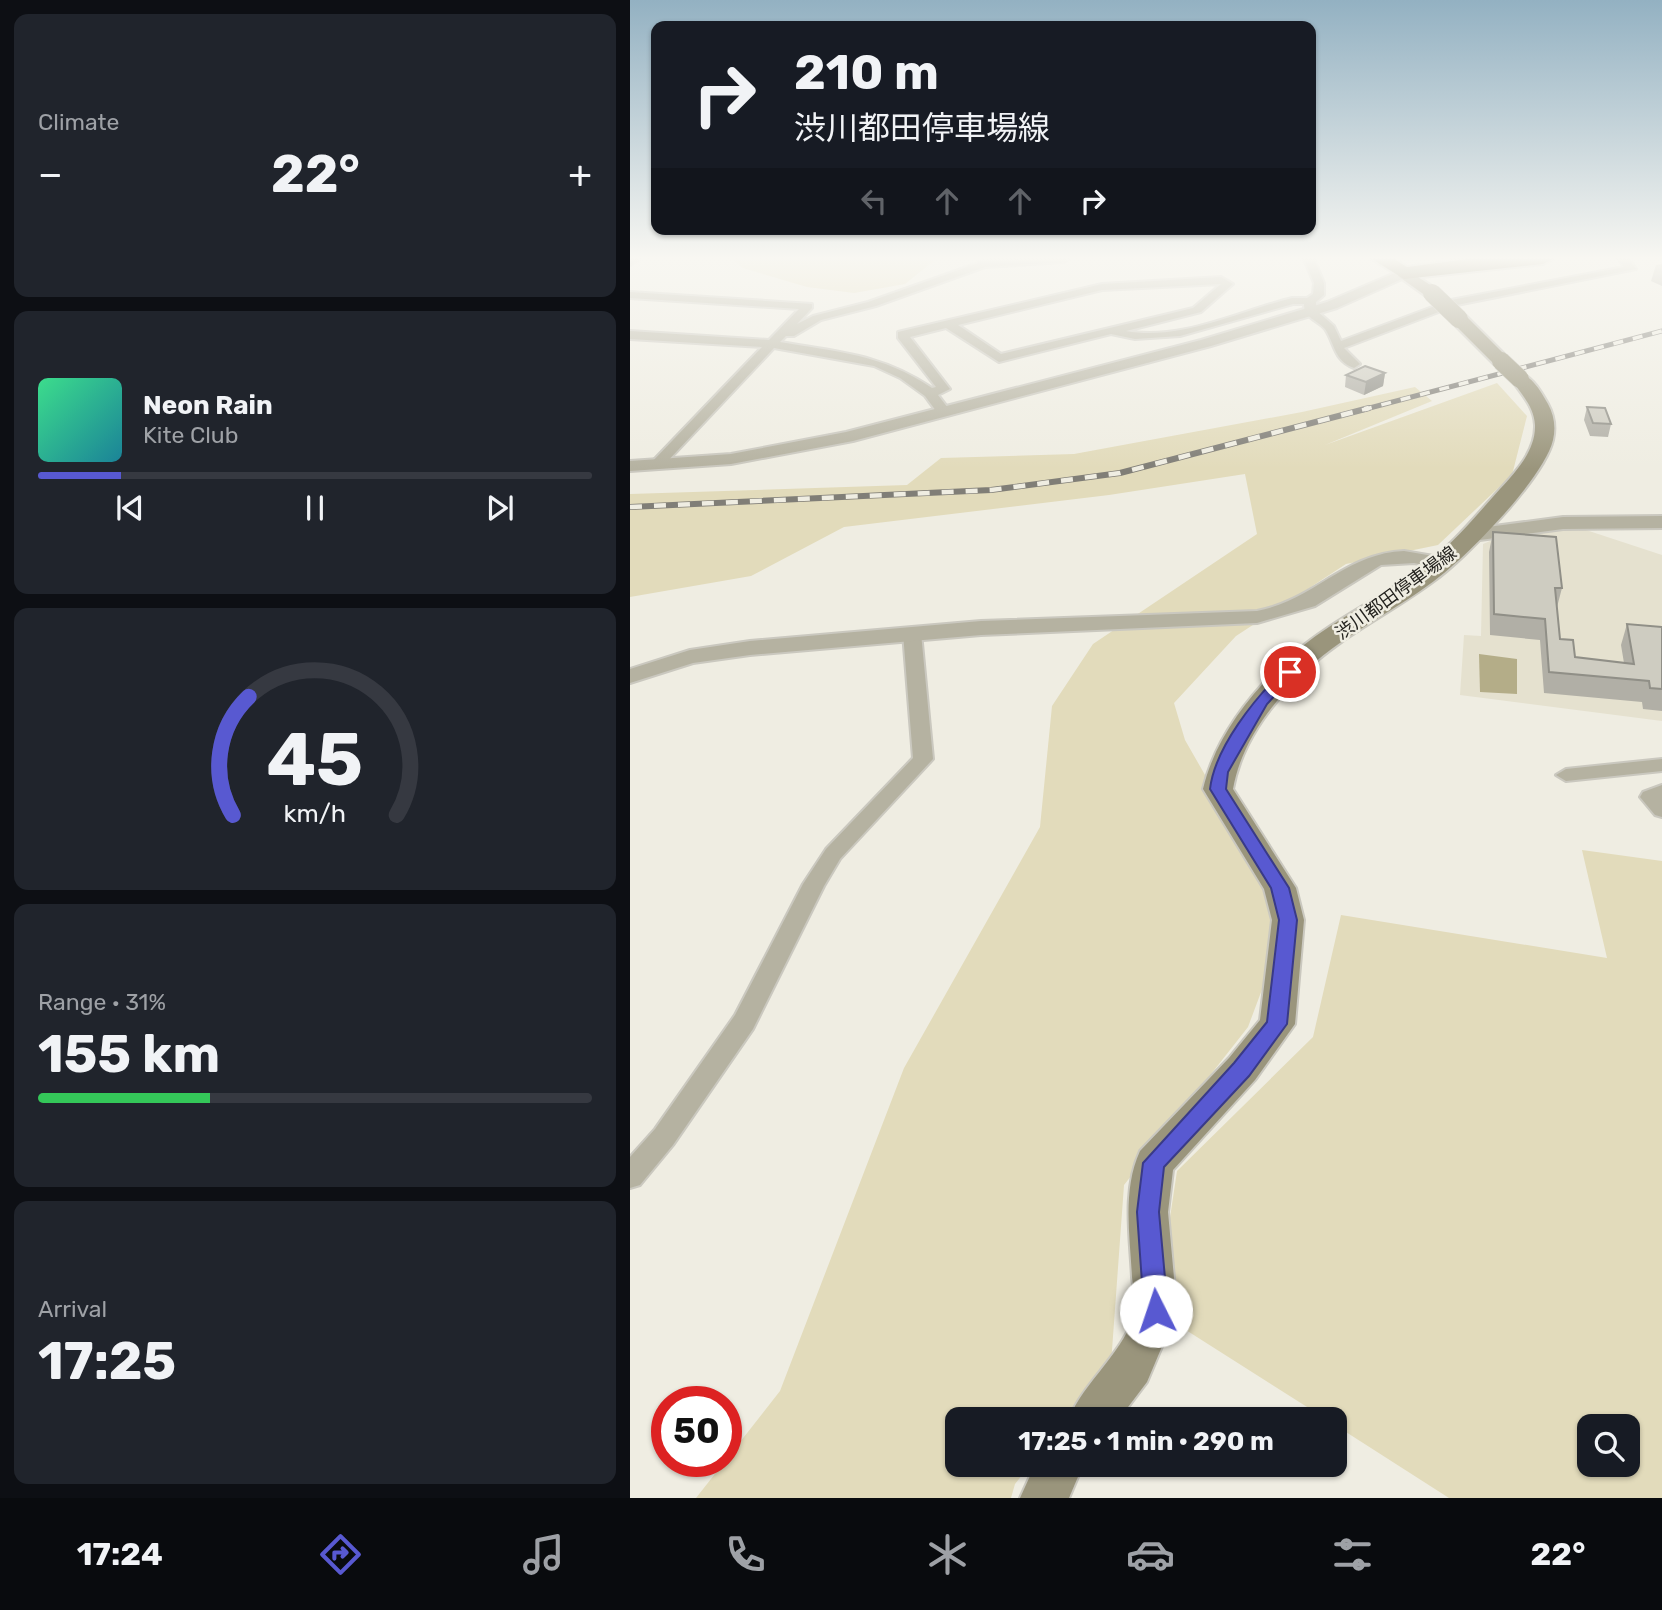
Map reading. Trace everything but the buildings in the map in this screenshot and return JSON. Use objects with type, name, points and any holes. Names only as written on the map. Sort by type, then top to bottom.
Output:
[{"type":"main road","name":"渋川都田停車場線","points":[[1101,1407],[1131,1366],[1156,1311],[1148,1212],[1154,1163],[1242,1069],[1277,1024],[1288,920],[1280,888],[1218,789],[1220,772],[1260,702],[1305,657],[1444,563],[1535,463],[1545,430],[1542,406],[1470,329]]},
{"type":"main road","points":[[1044,1498],[1054,1477]]},
{"type":"street","points":[[657,464],[786,329]]},
{"type":"street","points":[[771,344],[797,329]]},
{"type":"street","points":[[925,329],[902,335],[944,389],[930,393]]},
{"type":"street","points":[[956,329],[999,358],[1120,329]]},
{"type":"street","points":[[1111,331],[1134,337],[1168,335],[1190,329]]},
{"type":"street","points":[[630,466],[790,450],[1122,367],[1239,329]]},
{"type":"street","points":[[1330,329],[1337,347],[1354,364]]},
{"type":"street","points":[[1337,347],[1384,329]]},
{"type":"street","points":[[630,335],[771,344],[877,363],[904,375],[930,393],[944,412]]},
{"type":"street","points":[[1472,535],[1563,523],[1662,522]]},
{"type":"street","points":[[630,676],[690,657],[727,651],[912,633],[1258,617],[1287,612],[1325,593],[1364,565],[1383,559],[1405,556],[1444,563]]},
{"type":"street","points":[[630,1176],[664,1137],[744,1022],[814,884],[833,854],[923,759],[912,633]]},
{"type":"street","points":[[1566,775],[1662,765]]},
{"type":"street","points":[[1662,792],[1650,797],[1662,810]]},
{"type":"shaded area","points":[[1497,383],[1527,416],[1512,475],[1438,545],[1346,564],[1236,636],[1174,703],[1185,740],[1288,920],[1248,1027],[1124,1185],[1111,1364],[1077,1407],[945,1407],[945,1477],[1021,1477],[1015,1484],[1011,1498],[696,1498],[712,1477],[742,1477],[742,1439],[780,1391],[904,1068],[1040,827],[1052,706],[1093,644],[1257,534],[1245,474],[1109,495],[844,527],[751,576],[630,597],[630,494],[907,485],[941,458],[1074,454],[1302,412],[1415,387],[1432,401],[1325,445]]},
{"type":"shaded area","points":[[1581,523],[1586,530],[1662,555],[1662,721],[1460,695],[1464,635],[1481,636],[1483,544],[1502,536]]},
{"type":"shaded area","points":[[1479,654],[1517,659],[1517,694],[1480,692]]},
{"type":"shaded area","points":[[1582,850],[1662,861],[1662,1498],[1449,1498],[1347,1433],[1347,1407],[1307,1407],[1156,1311],[1177,1171],[1313,1037],[1341,915],[1607,958]]},
{"type":"railway","points":[[1362,410],[1662,331]]},
{"type":"railway","points":[[630,507],[991,490],[1120,473],[1369,408]]},
{"type":"route","points":[[1156,1311],[1148,1212],[1154,1163],[1242,1069],[1277,1024],[1288,920],[1280,888],[1218,789],[1220,772],[1260,702],[1290,672]]}]
